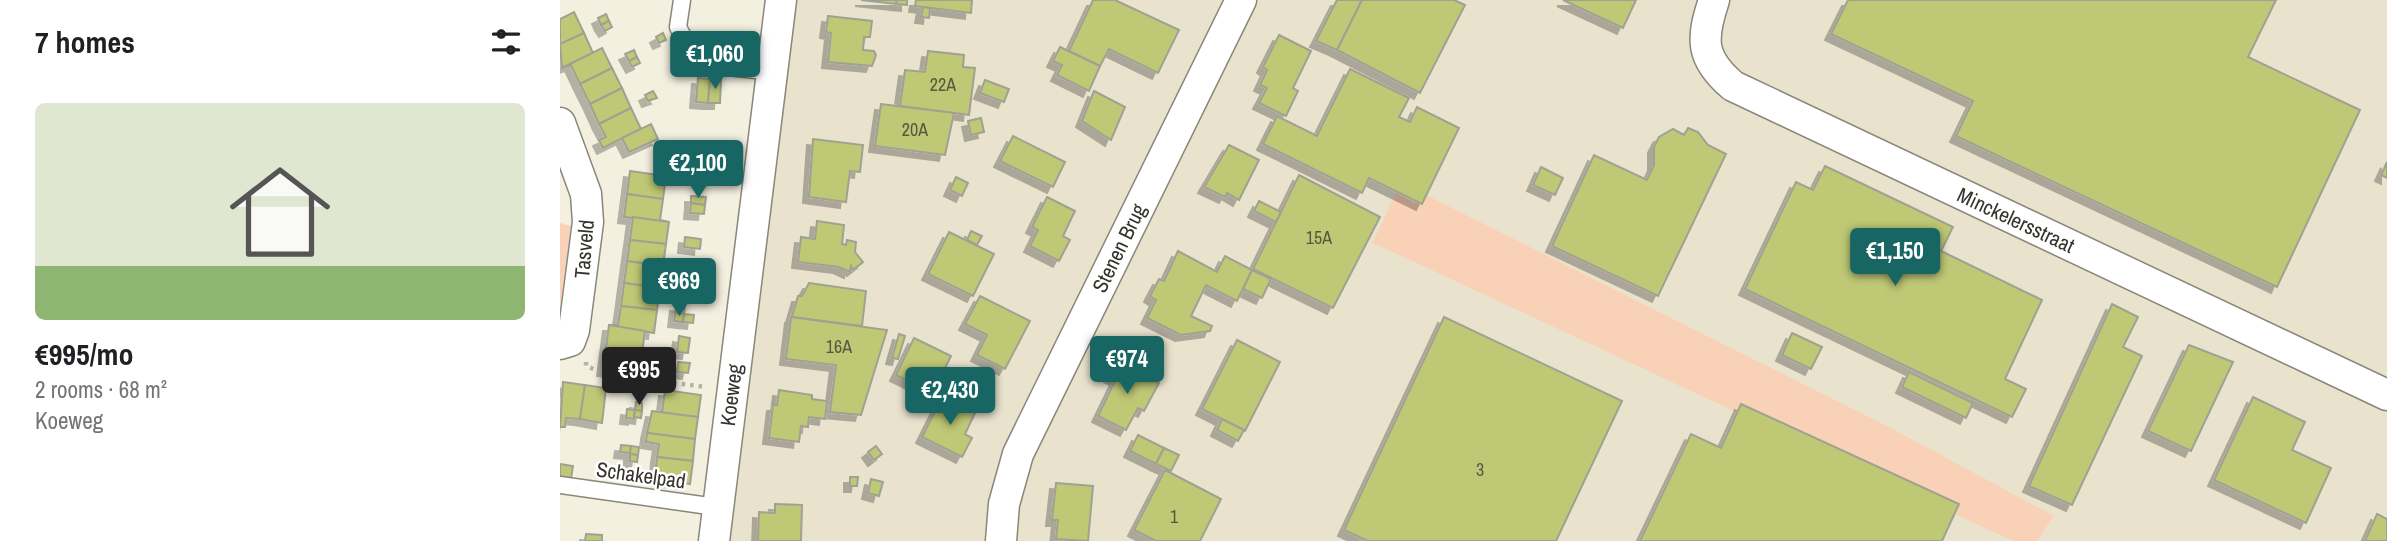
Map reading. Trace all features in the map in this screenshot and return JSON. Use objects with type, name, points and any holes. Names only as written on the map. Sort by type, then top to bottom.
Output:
[{"type":"street","name":"Koeweg","points":[[714,541],[716,506],[781,0]]},
{"type":"street","name":"Stenen Brug","points":[[1001,541],[1004,504],[1018,454],[1241,0]]},
{"type":"street","name":"Minckelersstraat","points":[[1714,0],[1704,34],[1707,53],[1715,71],[1732,86],[2387,395]]},
{"type":"street","name":"Tasveld","points":[[563,146],[586,194],[589,222],[574,330],[564,343]]},
{"type":"lane","points":[[681,0],[678,27],[694,58],[719,66],[773,72]]},
{"type":"lane","name":"Schakelpad","points":[[560,485],[716,506]]},
{"type":"path","points":[[564,343],[578,354],[588,355],[586,366],[608,375],[707,387]]},
{"type":"shaded area","points":[[787,0],[2387,0],[2387,541],[730,541],[769,85]]},
{"type":"shaded area","points":[[1396,193],[1416,204],[1422,193],[1887,426],[2054,516],[2037,541],[2013,541],[1372,244]]},
{"type":"shaded area","points":[[560,223],[571,226],[560,306]]},
{"type":"building","points":[[861,0],[897,0],[896,4]]},
{"type":"building","points":[[897,0],[907,0],[907,5],[896,4]]},
{"type":"building","points":[[916,0],[972,0],[971,13],[915,6]]},
{"type":"building","points":[[1093,0],[1115,0],[1179,30],[1158,73],[1109,49],[1100,66],[1069,51]]},
{"type":"building","points":[[1337,0],[1362,0],[1337,50],[1316,41]]},
{"type":"building","points":[[1362,0],[1454,0],[1465,5],[1420,93],[1337,50]]},
{"type":"building","points":[[1563,0],[1636,0],[1623,28]]},
{"type":"building","points":[[1848,0],[2276,0],[2248,57],[2360,110],[2277,287],[1956,136],[1973,101],[1831,34]]},
{"type":"building","points":[[923,7],[930,8],[929,18],[921,17]]},
{"type":"building","points":[[574,12],[584,33],[560,44],[560,19]]},
{"type":"building","points":[[606,14],[609,21],[601,25],[598,18]]},
{"type":"building","points":[[828,16],[872,21],[870,37],[864,37],[863,50],[874,51],[876,55],[872,66],[828,62],[831,33],[826,32]]},
{"type":"building","points":[[609,21],[612,27],[605,31],[601,25]]},
{"type":"building","points":[[584,33],[593,53],[562,68],[560,44]]},
{"type":"building","points":[[663,33],[666,40],[659,43],[656,37]]},
{"type":"building","points":[[1279,35],[1311,51],[1293,88],[1298,91],[1286,116],[1259,103],[1267,88],[1260,85],[1267,70],[1263,67]]},
{"type":"building","points":[[1060,47],[1100,66],[1089,91],[1057,75],[1062,65],[1053,61]]},
{"type":"building","points":[[602,48],[612,68],[580,84],[571,65],[562,68]]},
{"type":"building","points":[[634,50],[637,57],[629,61],[625,54]]},
{"type":"building","points":[[928,51],[964,55],[963,67],[975,68],[969,115],[900,106],[905,70],[925,72]]},
{"type":"building","points":[[637,57],[640,63],[632,67],[629,61]]},
{"type":"building","points":[[612,68],[622,88],[590,104],[580,84]]},
{"type":"building","points":[[1350,69],[1409,98],[1399,117],[1410,122],[1417,107],[1459,128],[1422,204],[1369,178],[1362,193],[1263,144],[1277,116],[1317,136]]},
{"type":"building","points":[[698,78],[710,79],[708,103],[696,102]]},
{"type":"building","points":[[710,79],[721,80],[720,103],[708,103]]},
{"type":"building","points":[[985,80],[1009,89],[1004,102],[980,93]]},
{"type":"building","points":[[622,88],[631,108],[599,124],[590,104]]},
{"type":"building","points":[[653,91],[657,98],[648,101],[645,95]]},
{"type":"building","points":[[1094,91],[1125,107],[1111,140],[1082,121]]},
{"type":"building","points":[[881,104],[954,113],[945,155],[875,146]]},
{"type":"building","points":[[631,108],[641,129],[603,148],[599,140],[606,137],[599,124]]},
{"type":"building","points":[[981,118],[984,132],[971,135],[968,121]]},
{"type":"building","points":[[651,124],[658,139],[629,152],[622,138]]},
{"type":"building","points":[[1688,128],[1698,132],[1708,145],[1726,154],[1658,296],[1552,246],[1594,155],[1647,180],[1654,165],[1654,147],[1659,137],[1673,129],[1684,135]]},
{"type":"building","points":[[1013,136],[1065,162],[1053,187],[1000,161]]},
{"type":"building","points":[[813,139],[863,145],[860,172],[850,171],[846,202],[809,197]]},
{"type":"building","points":[[1229,145],[1259,160],[1239,200],[1227,193],[1225,197],[1204,187]]},
{"type":"building","points":[[2387,162],[2387,178],[2381,175]]},
{"type":"building","points":[[1825,166],[1953,227],[1941,251],[2042,300],[2005,379],[2026,389],[2012,417],[1745,289],[1796,182],[1813,190]]},
{"type":"building","points":[[1541,167],[1563,178],[1555,195],[1533,185]]},
{"type":"building","points":[[630,171],[666,176],[663,199],[627,194]]},
{"type":"building","points":[[1299,175],[1380,217],[1333,308],[1253,269]]},
{"type":"building","points":[[956,177],[968,183],[962,196],[950,190]]},
{"type":"building","points":[[627,194],[663,199],[660,220],[669,222],[624,217]]},
{"type":"building","points":[[691,196],[706,197],[705,205],[691,203]]},
{"type":"building","points":[[1047,197],[1075,211],[1063,236],[1070,240],[1059,261],[1030,246],[1038,230],[1032,227]]},
{"type":"building","points":[[1259,201],[1281,212],[1276,222],[1254,211]]},
{"type":"building","points":[[691,203],[705,205],[704,214],[690,213]]},
{"type":"building","points":[[633,217],[669,222],[666,244],[630,240]]},
{"type":"building","points":[[817,221],[844,225],[842,244],[846,245],[847,240],[856,242],[855,252],[863,262],[853,270],[851,266],[850,272],[839,267],[798,262],[801,237],[815,239]]},
{"type":"building","points":[[971,231],[982,236],[977,245],[967,240]]},
{"type":"building","points":[[949,232],[994,254],[973,296],[928,274]]},
{"type":"building","points":[[685,237],[701,239],[700,249],[684,247]]},
{"type":"building","points":[[630,240],[666,244],[663,266],[627,261]]},
{"type":"building","points":[[1178,251],[1217,272],[1225,256],[1252,270],[1237,301],[1206,285],[1191,316],[1212,326],[1210,331],[1181,335],[1147,318],[1156,300],[1150,296],[1159,279],[1164,281]]},
{"type":"building","points":[[627,261],[663,266],[660,288],[624,283]]},
{"type":"building","points":[[683,261],[692,263],[691,270],[682,269]]},
{"type":"building","points":[[682,269],[698,271],[696,279],[680,277]]},
{"type":"building","points":[[1252,270],[1271,279],[1262,298],[1243,289]]},
{"type":"building","points":[[624,283],[660,288],[657,310],[621,306]]},
{"type":"building","points":[[809,283],[866,291],[862,326],[792,317],[798,296],[802,296]]},
{"type":"building","points":[[980,296],[1030,321],[1005,369],[977,355],[987,335],[965,324]]},
{"type":"building","points":[[2112,304],[2138,317],[2123,347],[2142,356],[2072,505],[2029,486]]},
{"type":"building","points":[[676,305],[685,306],[684,314],[675,313]]},
{"type":"building","points":[[621,306],[657,310],[654,333],[609,325],[618,325]]},
{"type":"building","points":[[675,313],[684,314],[683,322],[674,321]]},
{"type":"building","points":[[684,314],[694,315],[693,323],[683,322]]},
{"type":"building","points":[[791,317],[887,330],[861,415],[830,412],[836,365],[786,359]]},
{"type":"building","points":[[1444,317],[1622,401],[1556,541],[1368,541],[1344,530]]},
{"type":"building","points":[[609,325],[645,331],[642,353],[606,348]]},
{"type":"building","points":[[1792,333],[1822,347],[1811,369],[1782,355]]},
{"type":"building","points":[[899,334],[905,336],[898,359],[892,358]]},
{"type":"building","points":[[679,336],[690,338],[688,353],[677,352]]},
{"type":"building","points":[[914,338],[951,356],[933,393],[896,375]]},
{"type":"building","points":[[1237,340],[1280,362],[1245,431],[1202,409]]},
{"type":"building","points":[[2189,345],[2233,362],[2191,451],[2148,431]]},
{"type":"building","points":[[606,348],[642,353],[638,375],[603,370]]},
{"type":"building","points":[[678,362],[690,363],[688,373],[677,372]]},
{"type":"building","points":[[1117,362],[1159,383],[1144,411],[1138,408],[1126,430],[1098,416],[1116,379],[1110,376]]},
{"type":"building","points":[[1909,372],[1973,403],[1966,418],[1902,387]]},
{"type":"building","points":[[563,382],[585,385],[580,419],[566,418],[565,427],[560,427]]},
{"type":"building","points":[[585,385],[606,388],[602,423],[580,419]]},
{"type":"building","points":[[665,390],[701,395],[698,417],[662,413]]},
{"type":"building","points":[[779,390],[812,395],[812,399],[827,401],[825,419],[809,417],[808,427],[801,426],[799,442],[769,438],[773,405],[777,405]]},
{"type":"building","points":[[942,397],[975,413],[965,434],[972,438],[962,457],[922,437]]},
{"type":"building","points":[[2253,397],[2305,422],[2292,450],[2331,468],[2306,523],[2214,480]]},
{"type":"building","points":[[636,402],[642,403],[642,411],[635,410]]},
{"type":"building","points":[[1741,404],[1959,504],[1942,541],[1640,541],[1691,434],[1721,448]]},
{"type":"building","points":[[627,409],[635,410],[634,419],[626,418]]},
{"type":"building","points":[[635,410],[642,411],[641,418],[634,417]]},
{"type":"building","points":[[652,411],[698,417],[695,439],[647,433]]},
{"type":"building","points":[[1222,419],[1244,430],[1238,441],[1217,430]]},
{"type":"building","points":[[647,433],[695,439],[693,461],[657,457],[659,444],[646,442]]},
{"type":"building","points":[[1138,435],[1164,448],[1156,464],[1130,451]]},
{"type":"building","points":[[621,445],[631,446],[630,453],[620,452]]},
{"type":"building","points":[[631,446],[639,447],[638,455],[630,454]]},
{"type":"building","points":[[876,446],[882,454],[874,460],[868,452]]},
{"type":"building","points":[[1164,448],[1179,455],[1171,471],[1156,464]]},
{"type":"building","points":[[630,454],[638,455],[637,462],[630,461]]},
{"type":"building","points":[[657,457],[693,461],[690,484],[655,479]]},
{"type":"building","points":[[560,464],[573,466],[571,479],[560,478]]},
{"type":"building","points":[[1165,470],[1221,499],[1200,541],[1156,541],[1134,530]]},
{"type":"building","points":[[850,477],[858,477],[857,486],[850,486]]},
{"type":"building","points":[[871,479],[883,482],[879,496],[868,493]]},
{"type":"building","points":[[1056,483],[1093,486],[1088,541],[1056,539],[1058,520],[1052,520]]},
{"type":"building","points":[[775,504],[802,505],[801,541],[758,541],[759,512],[775,513]]},
{"type":"building","points":[[2377,514],[2387,519],[2387,541],[2365,541]]},
{"type":"building","points":[[586,534],[602,535],[602,541],[585,541]]}]
